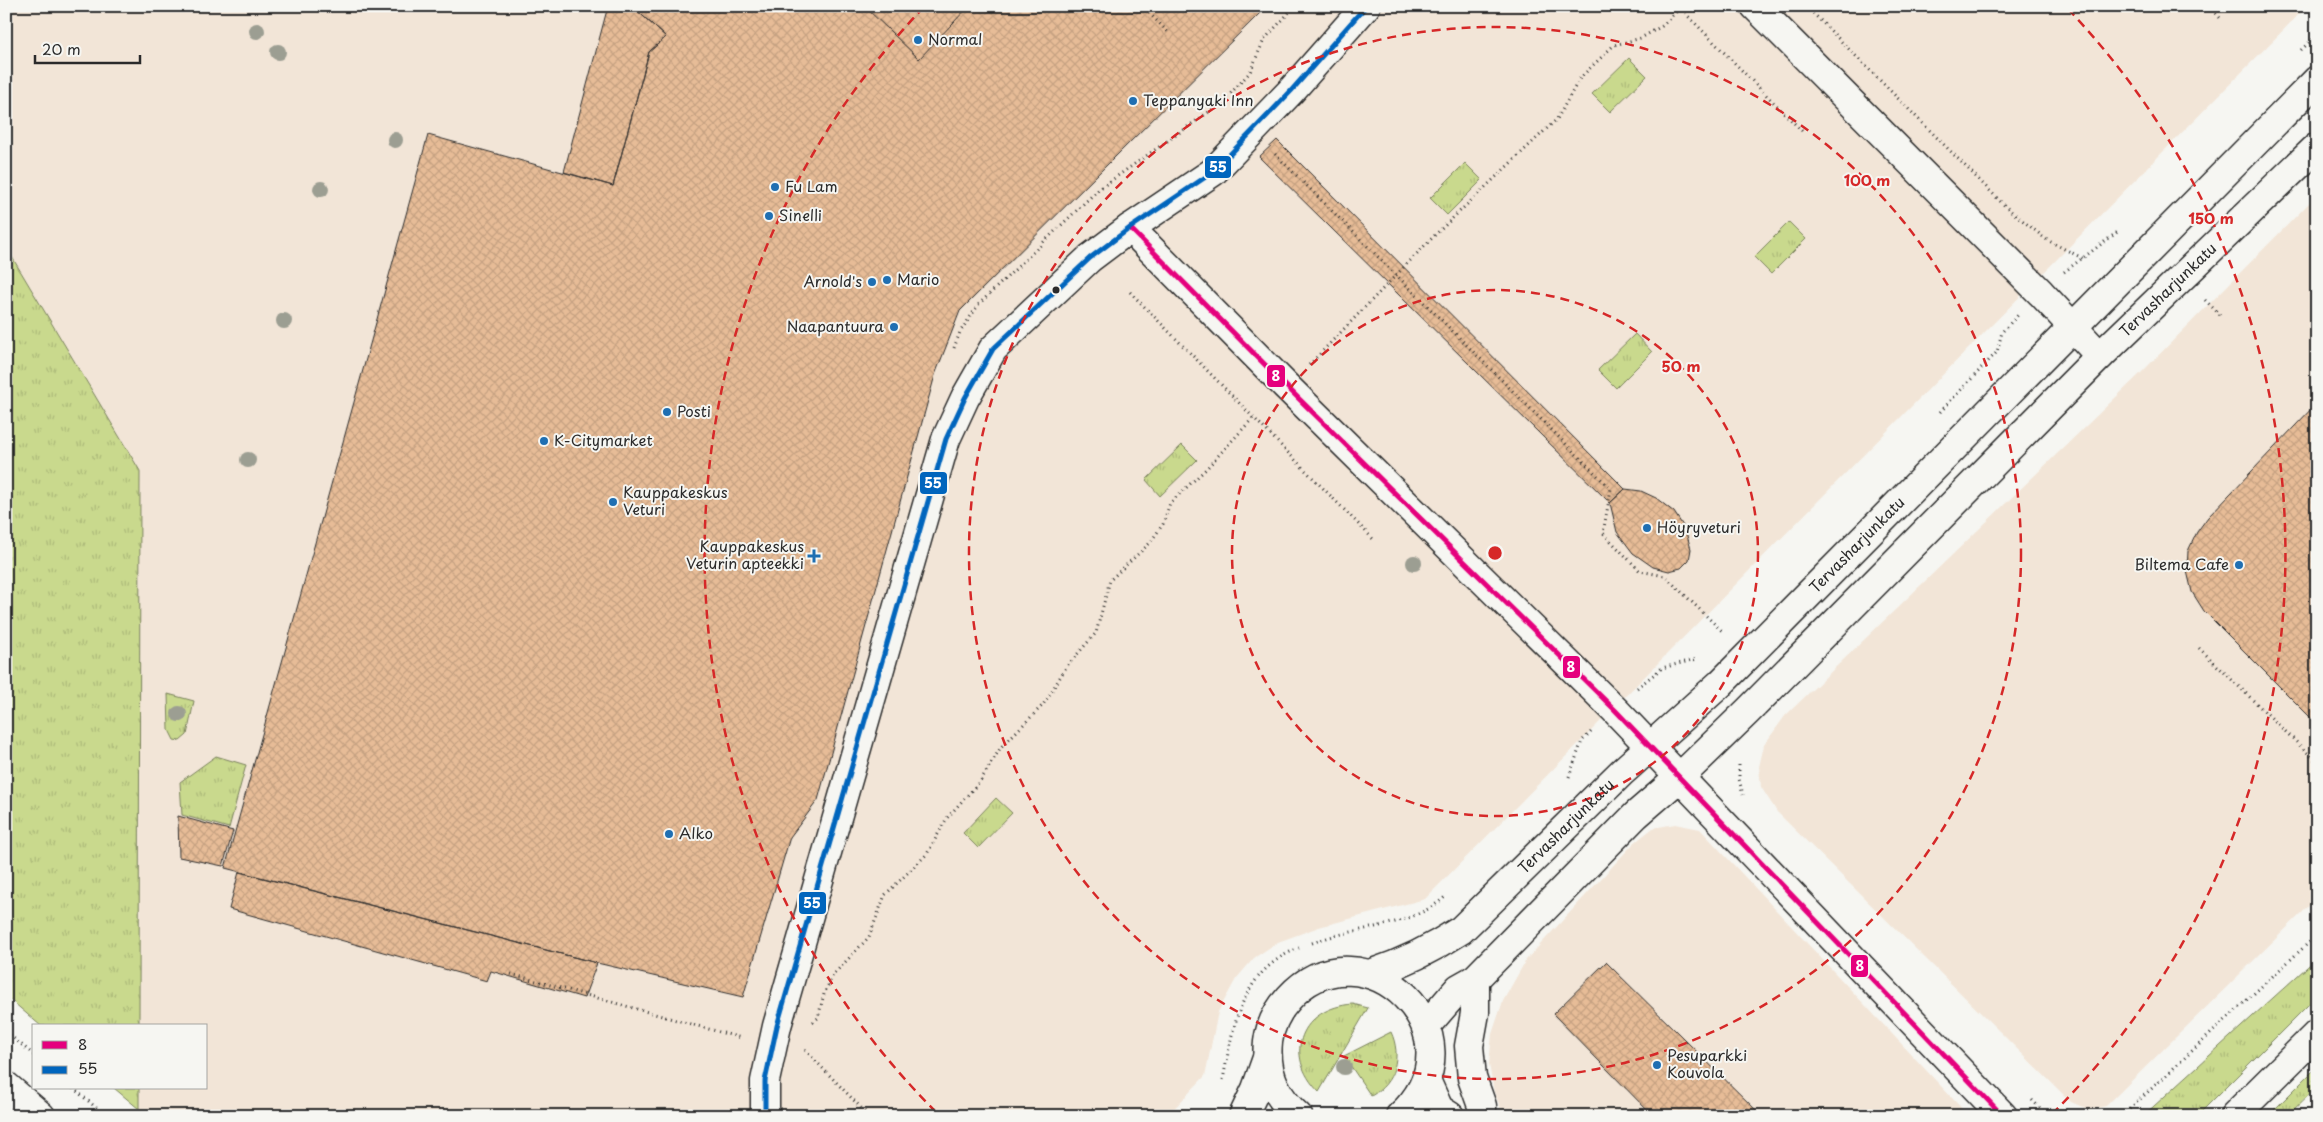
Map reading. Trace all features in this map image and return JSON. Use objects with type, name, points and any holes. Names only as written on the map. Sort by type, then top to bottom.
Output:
[{"type":"street","points":[[765,1116],[765,1081],[777,1026],[946,440],[965,398],[993,349],[1059,286],[1130,228],[1213,172],[1291,91],[1366,6]]},
{"type":"street","points":[[1755,6],[2072,325],[2100,356]]},
{"type":"street","name":"Tervasharjunkatu","points":[[1370,974],[1406,962],[1434,948],[1461,930],[1651,747],[1728,676],[2072,325],[2160,240],[2317,80]]},
{"type":"street","name":"Tervasharjunkatu","points":[[1426,1026],[1459,988],[1475,979],[1636,815],[1680,777],[1762,698],[2100,356],[2317,147]]},
{"type":"street","points":[[1130,228],[1286,386],[1651,747],[2003,1116]]},
{"type":"street","points":[[1243,1116],[1256,1089],[1267,1058],[1269,1032],[1280,1009],[1297,989],[1319,976],[1344,971],[1370,974],[1394,985],[1413,1003],[1426,1026],[1430,1052],[1426,1080],[1413,1104],[1400,1116]]},
{"type":"street","points":[[1475,979],[1475,1013],[1469,1046],[1472,1078],[1482,1106],[1482,1116]]},
{"type":"street","points":[[2234,1116],[2317,1034]]},
{"type":"street","points":[[1267,1058],[1272,1083],[1285,1105],[1298,1116]]},
{"type":"street","points":[[1426,1080],[1439,1109],[1450,1116]]},
{"type":"street","points":[[6,1086],[41,1116]]},
{"type":"path","points":[[1142,6],[1168,32]]},
{"type":"path","points":[[1806,6],[2006,207],[2046,240],[2084,259]]},
{"type":"path","points":[[2209,6],[2221,19]]},
{"type":"path","points":[[1308,365],[1484,187],[1557,119],[1580,78],[1614,46],[1641,38],[1662,26],[1679,7],[1803,132]]},
{"type":"path","points":[[1273,152],[1395,276],[1611,489],[1603,533],[1640,570],[1665,576],[1724,633]]},
{"type":"path","points":[[1130,292],[1375,541]]},
{"type":"path","points":[[2201,296],[2220,315]]},
{"type":"path","points":[[1939,413],[1997,352],[2002,332],[2010,323]]},
{"type":"path","points":[[812,1024],[818,1018],[824,994],[833,975],[870,937],[885,895],[927,854],[947,818],[981,780],[1001,747],[1043,705],[1067,666],[1096,633],[1110,580],[1150,543],[1163,524],[1170,503],[1206,469],[1254,418]]},
{"type":"path","points":[[1717,640],[1730,626]]},
{"type":"path","points":[[2199,648],[2317,762]]},
{"type":"path","points":[[1647,679],[1662,668],[1697,660],[1703,653]]},
{"type":"path","points":[[1564,784],[1569,778],[1582,741]]},
{"type":"path","points":[[1309,944],[1398,922],[1419,913],[1449,893]]},
{"type":"path","points":[[2122,1116],[2317,935]]},
{"type":"path","points":[[1287,953],[1302,947]]},
{"type":"path","points":[[6,1032],[32,1053]]},
{"type":"path","points":[[802,1048],[869,1116]]},
{"type":"path","points":[[75,1090],[106,1116]]},
{"type":"shaded area","name":"Kauppakeskus Veturi","points":[[6,6],[2307,6],[1425,899],[1319,927],[1278,942],[1254,958],[1236,979],[1218,1012],[1205,1076],[1167,1116],[148,1116],[139,1109],[139,1090],[208,1090],[208,1024],[139,1024],[140,471],[6,247]]},
{"type":"shaded area","points":[[2317,195],[2317,898],[2106,1106],[2090,1110],[2071,1102],[1777,812],[1761,787],[1759,767],[1764,745],[1785,716],[2140,374]]},
{"type":"shaded area","points":[[1675,824],[1700,829],[1969,1116],[1504,1116],[1494,1092],[1489,1064],[1492,1034],[1503,1001],[1526,960],[1634,843],[1653,828]]},
{"type":"green space","points":[[1629,58],[1647,76],[1610,112],[1592,94]]},
{"type":"green space","points":[[1465,163],[1482,180],[1447,215],[1430,198]]},
{"type":"green space","points":[[1789,222],[1806,239],[1771,274],[1754,257]]},
{"type":"green space","points":[[6,247],[140,471],[139,1024],[39,1024],[6,996]]},
{"type":"green space","points":[[1635,334],[1652,352],[1616,388],[1598,370]]},
{"type":"green space","points":[[1182,445],[1197,460],[1160,496],[1146,480]]},
{"type":"green space","points":[[168,694],[194,701],[187,735],[180,741],[174,740],[169,730]]},
{"type":"green space","points":[[216,756],[246,765],[229,828],[182,815],[180,782]]},
{"type":"green space","points":[[996,798],[1012,813],[978,848],[963,833]]},
{"type":"green space","points":[[2317,958],[2317,996],[2197,1116],[2143,1116]]},
{"type":"green space","points":[[1353,1004],[1368,1008],[1319,1092],[1301,1063],[1300,1049],[1303,1035],[1310,1024],[1321,1014],[1335,1007]]},
{"type":"green space","points":[[1391,1032],[1396,1050],[1394,1068],[1386,1084],[1371,1096],[1344,1056]]},
{"type":"green space","points":[[2317,1067],[2317,1087],[2287,1116],[2268,1116]]},
{"type":"green space","points":[[116,1090],[139,1090],[139,1109]]},
{"type":"building","points":[[608,6],[632,6],[666,37],[649,52],[613,186],[564,172]]},
{"type":"building","name":"Kauppakeskus Veturi","points":[[632,6],[1267,6],[960,311],[935,375],[818,800],[790,837],[743,997],[597,963],[225,868],[428,135],[613,186],[649,52],[666,37]]},
{"type":"building","name":"Normal","points":[[864,6],[969,6],[919,59]]},
{"type":"building","points":[[1277,140],[1625,489],[1610,503],[1259,157]]},
{"type":"building","points":[[2317,403],[2317,724],[2204,611],[2192,592],[2187,571],[2188,551],[2197,532],[2208,517]]},
{"type":"building","points":[[1625,489],[1641,491],[1656,498],[1674,512],[1685,529],[1691,549],[1689,560],[1681,568],[1669,571],[1653,567],[1633,553],[1617,532],[1610,503]]},
{"type":"building","points":[[178,816],[233,831],[223,866],[179,857]]},
{"type":"building","points":[[239,872],[597,963],[584,998],[491,971],[487,981],[229,909]]},
{"type":"building","name":"Pesuparkki Kouvola","points":[[1606,962],[1762,1116],[1653,1116],[1553,1014]]},
{"type":"transit line","name":"55","points":[[765,1116],[765,1081],[777,1026],[946,439],[965,398],[993,349],[1090,258],[1130,228],[1213,172],[1291,91],[1366,6]]},
{"type":"transit line","name":"8","points":[[1130,228],[1286,386],[1615,710],[2003,1116]]},
{"type":"place","name":"Normal","points":[[918,40]]},
{"type":"place","name":"Teppanyaki Inn","points":[[1133,101]]},
{"type":"place","name":"Fu Lam","points":[[775,187]]},
{"type":"place","name":"Sinelli","points":[[769,216]]},
{"type":"place","name":"Mario","points":[[887,280]]},
{"type":"place","name":"Arnold's","points":[[872,282]]},
{"type":"place","name":"Naapantuura","points":[[894,327]]},
{"type":"place","name":"Posti","points":[[667,412]]},
{"type":"place","name":"K-Citymarket","points":[[544,441]]},
{"type":"place","name":"Kauppakeskus Veturi","points":[[613,502]]},
{"type":"place","name":"Höyryveturi","points":[[1647,528]]},
{"type":"place","name":"Kauppakeskus Veturin apteekki","points":[[814,556]]},
{"type":"place","name":"Biltema Cafe","points":[[2239,565]]},
{"type":"place","name":"Alko","points":[[669,834]]},
{"type":"place","name":"Pesuparkki Kouvola","points":[[1657,1065]]}]
